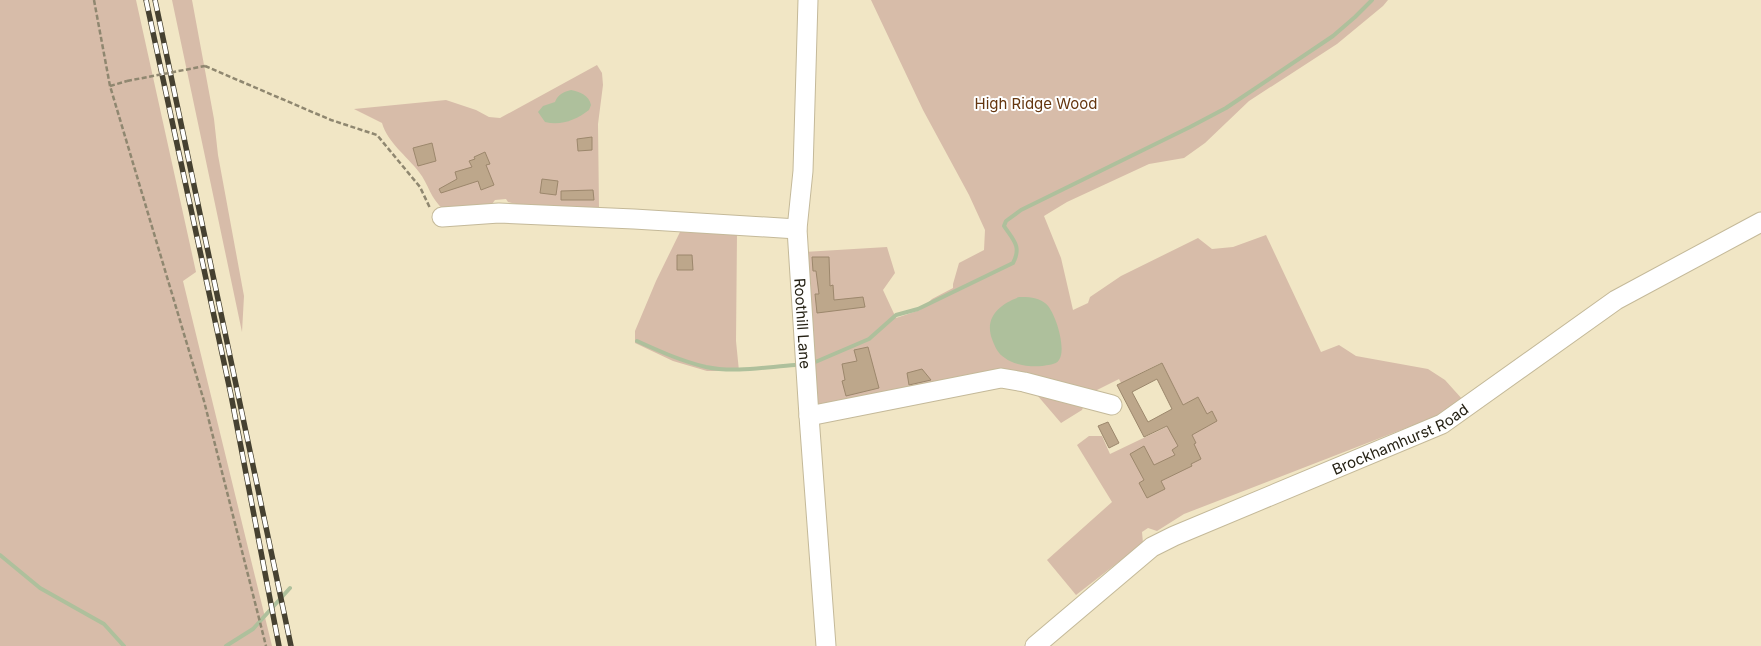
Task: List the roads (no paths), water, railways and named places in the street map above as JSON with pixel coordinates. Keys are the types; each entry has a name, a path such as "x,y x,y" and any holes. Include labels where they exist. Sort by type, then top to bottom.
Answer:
{"street":[{"name":"Roothill Lane","path":"808,0 804,171 797,229 826,646"},
{"path":"442,217 499,213 797,229"},
{"name":"Brockhamhurst Road","path":"1034,646 1152,547 1174,536 1442,424 1616,300 1761,222"},
{"path":"809,416 1001,378 1024,382 1112,406"}],"waterway":[{"path":"813,363 869,339 896,315 918,309 1013,263 1017,252 1015,243 1004,226 1006,221 1021,210 1226,108 1333,36 1372,0"},
{"path":"637,341 679,359 717,369 750,369 795,365"},
{"path":"0,555 40,588 104,624 124,646"},
{"path":"226,646 253,629 290,588"}],"railway":[{"path":"146,0 231,395 279,646"},
{"path":"155,0 291,646"}],"park label":[{"name":"High Ridge Wood","path":"1036,103"}]}
